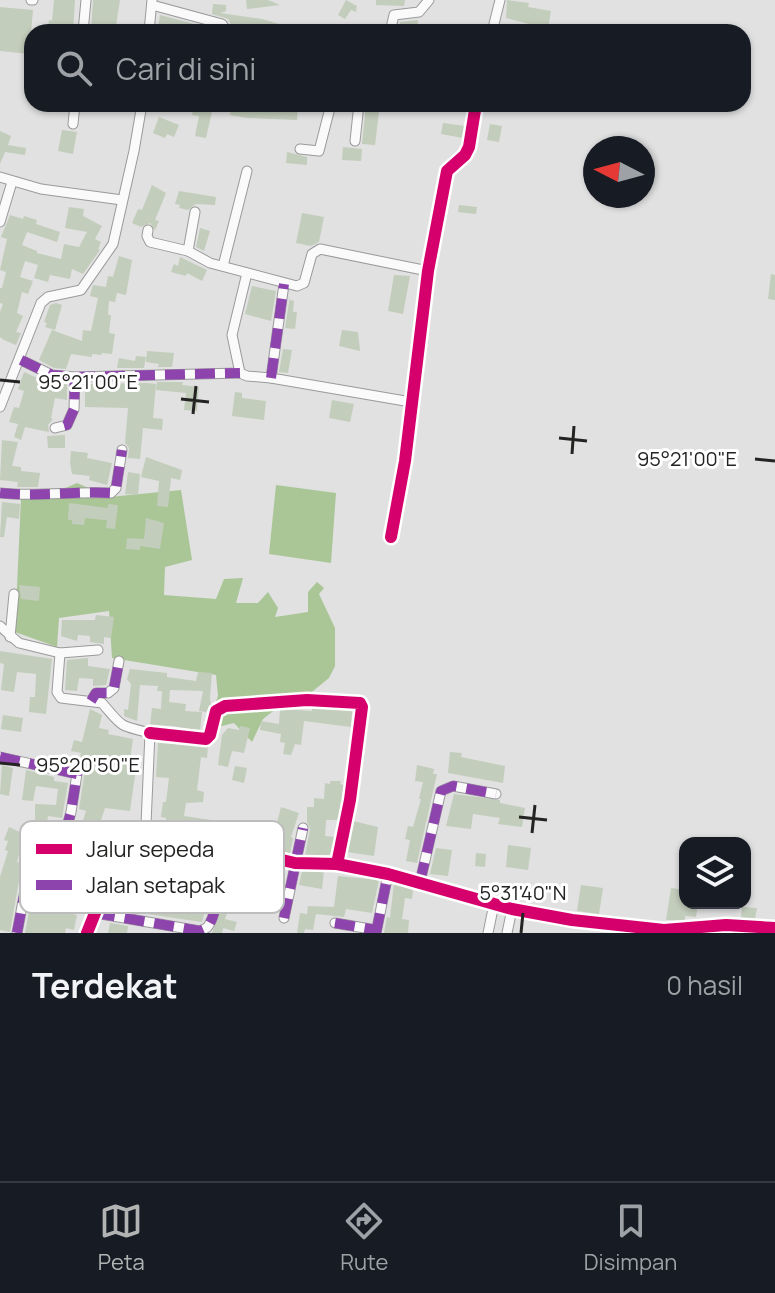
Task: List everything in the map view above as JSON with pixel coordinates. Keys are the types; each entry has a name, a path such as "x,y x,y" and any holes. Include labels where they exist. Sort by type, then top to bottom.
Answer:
{"street":[{"path":"84,24 86,0"},
{"path":"392,24 394,15 419,12 429,0"},
{"path":"494,24 500,0"},
{"path":"150,24 152,2 222,24"},
{"path":"73,124 74,112"},
{"path":"0,407 41,303 48,297 81,290 113,244 141,112"},
{"path":"300,149 319,151 329,112"},
{"path":"355,141 358,112"},
{"path":"391,537 405,461 428,271 447,171 465,155 469,147 475,112"},
{"path":"223,266 247,171"},
{"path":"0,177 69,194 122,200"},
{"path":"0,222 12,182"},
{"path":"188,251 195,212"},
{"path":"148,230 150,242 188,251 210,263 297,286 304,283 312,254 320,249 428,271"},
{"path":"240,373 232,335 247,273"},
{"path":"271,378 284,284"},
{"path":"21,360 52,375 240,373 411,402"},
{"path":"55,428 67,425 72,418 75,377"},
{"path":"0,493 36,496 66,491 111,493 116,488 122,450"},
{"path":"10,637 14,594"},
{"path":"0,626 22,644 60,653 98,650"},
{"path":"60,653 59,696 102,703 121,726 150,733 206,739 210,735 216,711 225,706 302,700 360,703 350,800 337,864"},
{"path":"91,701 96,693 108,693 114,688 119,661"},
{"path":"146,821 150,733"},
{"path":"0,757 77,774 69,821"},
{"path":"420,882 441,791 453,786 496,794"},
{"path":"284,918 303,828"},
{"path":"284,860 337,864 388,874 512,909 572,920 675,930 726,925 775,928"},
{"path":"335,923 376,932 388,874"},
{"path":"488,933 494,904"},
{"path":"507,933 512,909"},
{"path":"17,933 21,913"},
{"path":"87,933 95,913 200,931 211,922 213,913"},
{"path":"599,933 600,922"}],"green space":[{"path":"77,483 109,497 181,490 192,560 165,567 164,595 216,599 224,579 243,578 236,603 258,603 268,592 278,608 275,617 308,612 308,592 317,582 324,588 319,594 335,628 335,666 329,678 302,700 281,705 263,719 252,742 234,723 206,730 218,696 216,675 112,658 109,611 59,618 57,647 15,632 21,498 45,497"},
{"path":"276,485 336,493 331,563 269,554"}],"building":[{"path":"54,0 75,0 74,24 49,24 49,20 52,21"},
{"path":"93,0 120,0 116,24 91,24"},
{"path":"246,0 268,0 280,5 247,9"},
{"path":"346,0 357,6 356,12 351,10 345,19 338,15"},
{"path":"376,0 405,0 404,6 376,5"},
{"path":"507,0 529,3 528,7 551,11 549,24 529,24 506,18"},
{"path":"213,4 226,5 226,11 220,13 279,24 231,24 228,19 212,14"},
{"path":"0,7 33,10 32,24 24,24 24,53 0,51"},
{"path":"160,15 194,24 158,24"},
{"path":"418,20 418,24 400,22"},
{"path":"193,112 212,112 206,138 195,136 199,116 192,115"},
{"path":"231,112 298,112 297,120 230,115"},
{"path":"365,112 379,112 375,145 362,144"},
{"path":"159,117 179,125 174,137 167,134 165,138 153,133"},
{"path":"443,123 465,126 463,138 441,134"},
{"path":"490,124 502,126 499,142 487,140"},
{"path":"62,130 77,132 73,154 58,151"},
{"path":"0,131 11,136 8,145 26,148 25,155 5,152 0,164"},
{"path":"343,147 362,149 361,161 342,160"},
{"path":"287,152 307,157 307,165 286,163"},
{"path":"152,185 166,193 155,220 159,221 155,230 150,223 141,227 132,223 138,209 142,210"},
{"path":"179,191 216,197 215,205 196,204 188,210 179,208 180,205 175,204"},
{"path":"459,205 477,207 476,214 458,212"},
{"path":"69,207 84,209 83,216 102,226 95,239 101,242 100,250 83,274 72,269 70,279 50,275 48,282 34,278 38,265 25,261 20,277 33,281 28,294 22,292 17,313 23,316 16,332 21,333 16,345 4,340 0,337 3,304 0,303 0,288 6,272 0,270 7,239 1,237 10,215 37,220 36,224 60,232 57,242 27,232 22,245 37,253 61,259 64,244 79,247 87,232 65,228"},
{"path":"302,213 324,217 319,242 311,246 296,243"},
{"path":"200,228 210,231 204,251 196,247"},
{"path":"119,256 132,260 126,295 117,293 115,302 109,301 109,333 115,334 112,354 92,354 92,357 71,354 66,369 54,368 39,360 52,330 82,341 83,330 91,331 98,298 90,296 93,285 106,287 108,276 113,277"},
{"path":"180,257 207,270 202,281 187,273 186,276 171,272 174,264 178,266"},
{"path":"771,274 775,275 775,300 768,299"},
{"path":"394,275 410,276 403,314 388,311"},
{"path":"252,286 276,291 271,321 245,314"},
{"path":"290,296 290,300 294,301 293,312 297,312 295,329 285,328"},
{"path":"50,305 62,305 55,330 45,327 47,323 44,322"},
{"path":"342,330 358,332 360,351 339,346"},
{"path":"283,349 292,350 288,373 279,372"},
{"path":"147,351 174,353 172,367 158,367 159,364 146,362"},
{"path":"136,356 146,357 144,368 117,368 119,358 135,361"},
{"path":"24,372 58,387 59,383 67,384 67,400 55,398 49,432 25,427 21,440 14,437 18,424 9,422 14,407 19,408 24,391 18,389"},
{"path":"157,382 183,382 182,385 199,387 197,411 184,410 186,393 156,390"},
{"path":"82,384 156,384 153,418 163,419 162,430 143,428 140,459 128,458 129,448 125,443 128,408 85,407"},
{"path":"235,392 242,393 242,398 266,401 264,420 232,416"},
{"path":"332,400 354,404 350,422 329,418"},
{"path":"65,435 65,448 48,448 47,436"},
{"path":"2,440 18,442 12,466 21,467 21,471 40,473 38,487 17,487 18,482 0,480"},
{"path":"71,451 88,453 87,458 112,463 107,485 89,480 90,476 72,474"},
{"path":"146,457 182,470 180,480 171,478 168,507 157,506 159,481 141,477"},
{"path":"128,472 140,474 138,495 125,494"},
{"path":"2,502 20,504 19,519 7,517 4,537 0,537"},
{"path":"69,503 108,508 108,504 118,505 115,529 106,528 107,520 85,518 84,525 72,524 72,520 68,520"},
{"path":"146,518 164,523 160,549 140,546 140,550 126,549 127,538 144,539"},
{"path":"19,585 40,587 39,601 21,599"},
{"path":"96,615 114,617 111,638 104,637 104,644 90,642 90,636 78,635 77,641 61,636 62,620 95,620"},
{"path":"0,651 52,659 46,714 29,712 30,697 35,697 36,674 17,672 14,692 1,690 4,664 0,663"},
{"path":"88,658 88,666 110,669 106,685 93,686 93,679 79,678 77,691 65,690 67,660"},
{"path":"130,669 167,673 167,677 196,681 198,672 212,673 211,705 206,712 199,711 203,691 170,690 169,702 186,704 185,711 202,712 200,731 150,725 152,708 161,709 162,691 157,691 158,686 140,685 137,721 124,716 124,709 128,710 131,684 127,679"},
{"path":"312,708 350,710 351,727 304,721 301,745 295,744 291,755 283,754 285,743 280,742 281,734 260,730 261,721 279,724 280,709 312,711"},
{"path":"90,709 102,715 99,728 109,730 108,734 133,739 130,760 137,761 130,811 105,808 101,821 83,821 86,811 79,809 86,764 79,763 81,753 71,751 74,740 82,742"},
{"path":"3,715 23,718 21,732 1,729"},
{"path":"240,726 250,728 244,753 232,751 228,767 218,765 222,735 228,728 239,730"},
{"path":"158,743 208,746 207,758 201,757 197,790 204,792 203,802 186,803 184,816 211,821 166,821 161,817 169,778 156,777"},
{"path":"450,752 505,766 503,783 448,773"},
{"path":"2,765 13,768 9,796 0,794"},
{"path":"417,765 434,769 433,774 437,774 417,863 406,861 410,840 405,839 408,826 413,827 421,799 423,782 415,781"},
{"path":"235,766 247,768 244,783 232,780"},
{"path":"26,770 68,783 62,818 48,816 47,821 35,821 35,804 56,805 58,789 36,786 33,801 22,800"},
{"path":"330,781 341,781 340,784 344,785 338,820 326,820 325,836 335,837 331,855 305,856 310,829 307,807 314,807 314,798 324,799 325,783 330,784"},
{"path":"454,794 500,800 500,803 525,808 522,827 498,824 500,818 473,814 471,829 446,826"},
{"path":"281,807 299,813 291,837 290,853 284,852 284,821 277,821"},
{"path":"353,821 378,827 374,856 347,852"},
{"path":"9,827 20,832 17,862 20,863 20,875 10,932 0,930 0,877 8,851 5,850 8,841 4,840"},
{"path":"508,845 531,848 528,870 506,867"},
{"path":"436,848 452,850 448,876 430,874"},
{"path":"476,853 486,854 485,867 475,866"},
{"path":"302,871 324,871 322,889 299,885"},
{"path":"338,876 379,880 372,913 346,909 344,917 316,914 313,930 305,929 304,933 297,933 300,913 307,914 308,906 334,907"},
{"path":"394,883 413,889 412,899 405,898 402,919 409,920 408,933 384,933 387,917 390,918"},
{"path":"581,885 603,888 599,914 577,911"},
{"path":"671,888 679,889 679,909 697,909 696,917 666,920"},
{"path":"757,908 755,919 741,918 742,909"},
{"path":"29,913 77,915 74,930 66,928 65,933 25,933"},
{"path":"140,913 205,913 202,922"},
{"path":"220,913 227,913 225,919 237,922 234,931 223,928 222,933 212,933"},
{"path":"110,923 128,926 127,933 108,933"}],"marked path":[{"path":"271,378 284,284"},
{"path":"21,360 52,375 75,377 74,409 67,425 55,428"},
{"path":"75,377 240,373"},
{"path":"0,493 111,493 116,488 122,450"},
{"path":"91,701 96,693 108,693 114,688 119,661"},
{"path":"0,757 77,774 69,821"},
{"path":"420,882 441,791 453,786 496,794"},
{"path":"284,918 303,828"},
{"path":"376,933 388,874"},
{"path":"17,933 21,913"},
{"path":"95,913 200,931 208,926 214,913"},
{"path":"335,923 376,930"}],"cycle path":[{"path":"391,537 405,461 428,271 447,171 465,155 469,147 475,112"},
{"path":"150,733 206,739 210,735 216,711 225,706 307,700 360,703 350,800 337,864"},
{"path":"284,860 337,864 388,874 512,909 572,920 664,930 726,925 775,928"},
{"path":"87,933 95,913"}]}
